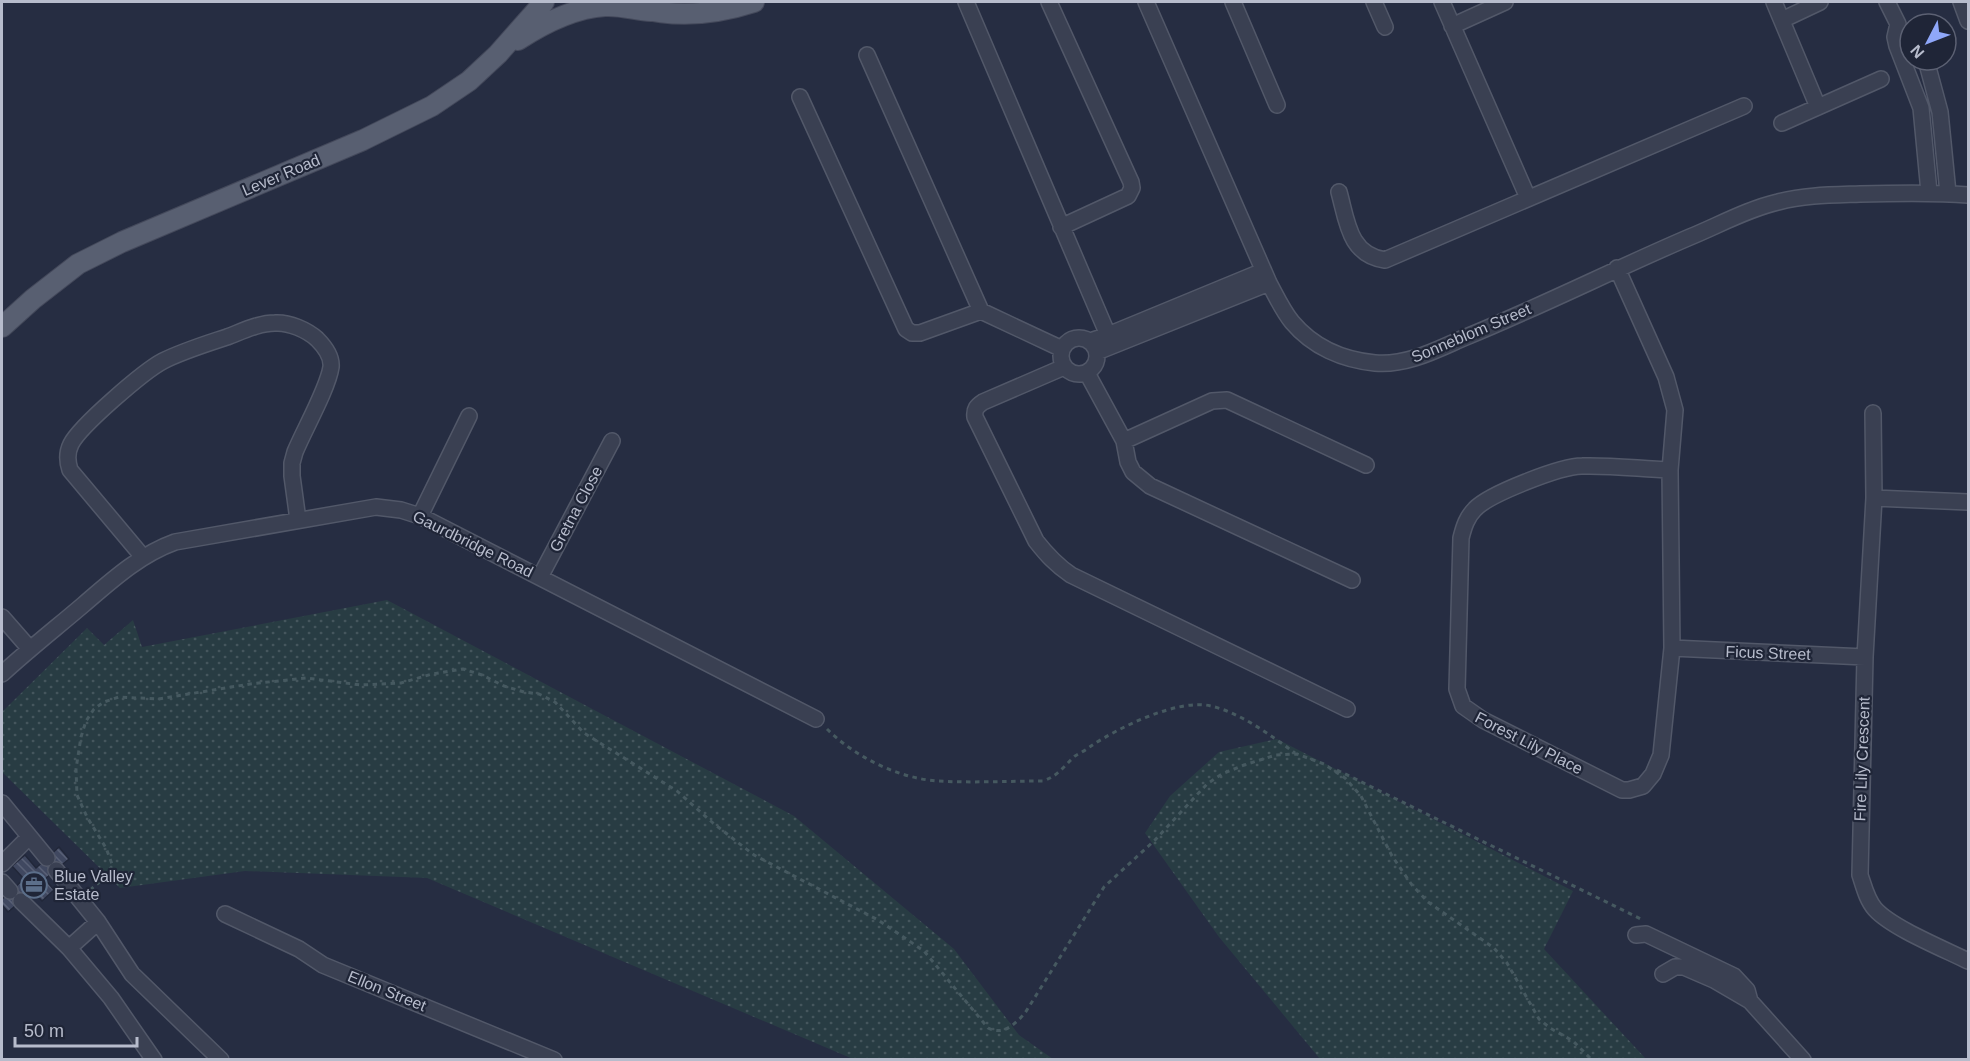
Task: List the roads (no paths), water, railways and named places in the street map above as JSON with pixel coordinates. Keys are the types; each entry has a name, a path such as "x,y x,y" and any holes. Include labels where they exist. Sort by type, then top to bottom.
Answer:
{"main road":[{"name":"Lever Road","path":"2,327 33,298 78,264 122,242 363,140 432,106 469,81 498,54 544,2"},
{"path":"613,2 651,11"},
{"path":"498,54 536,28 579,11 606,6 651,11 708,13 733,9 754,2"}],"street":[{"path":"966,2 1108,335"},
{"path":"1049,2 1132,188 1128,196 1060,227"},
{"name":"Sonneblom Street","path":"1146,2 1266,277 1291,321 1306,336 1337,355 1357,361 1402,362 1440,348 1617,268 1778,202 1810,196 1929,192 1968,195"},
{"path":"1233,2 1277,105"},
{"path":"1374,2 1385,27"},
{"path":"1442,2 1528,198"},
{"path":"1452,26 1505,2"},
{"path":"1774,2 1818,107"},
{"path":"1782,20 1820,2"},
{"path":"1887,2 1898,18"},
{"path":"1961,2 1968,21"},
{"path":"1898,33 1895,37 1898,48"},
{"path":"867,55 981,311 1062,349"},
{"path":"1907,72 1922,117 1929,192"},
{"path":"1930,72 1940,112 1948,194"},
{"path":"1782,123 1881,79"},
{"path":"1915,91 1934,86"},
{"path":"800,98 906,329 912,333 920,333 981,311"},
{"path":"1339,192 1352,236 1358,248 1372,258 1385,260 1744,106"},
{"name":"Forest Lily Place","path":"1617,268 1666,377 1675,410 1670,470 1671,648 1660,755 1648,781 1643,786 1636,789 1622,789 1483,720 1463,706 1457,689 1461,538 1464,525 1476,508 1486,500 1556,471 1580,465 1670,470"},
{"path":"1093,346 1096,364 1087,373 1074,374 1064,367 1060,355 1062,349 1066,343 1077,338 1093,346 1266,277"},
{"path":"1093,346 1108,335 1205,302"},
{"path":"143,557 70,470 67,454 71,444 76,436 105,408 163,361 266,323 288,324 314,336 323,345 331,366 324,389 292,463 298,520"},
{"path":"1064,367 983,402 975,408 974,412 1036,541 1048,557 1056,566 1071,574 1347,709"},
{"path":"1087,373 1125,441 1128,462 1133,472 1150,486 1352,580"},
{"path":"1125,441 1212,401 1227,400 1366,465"},
{"name":"Fire Lily Crescent","path":"1873,413 1874,498 1865,657 1860,875 1874,908 1887,920 1968,961"},
{"path":"420,516 468,416"},
{"name":"Gretna Close","path":"540,577 612,441"},
{"path":"1874,498 1968,502"},
{"name":"Gaurdbridge Road","path":"2,674 116,577 143,557 175,542 376,507 401,510 420,516 816,718"},
{"path":"2,617 30,649"},
{"name":"Ficus Street","path":"1671,648 1865,657"},
{"path":"2,803 98,922 132,974 221,1059"},
{"path":"2,864 29,837"},
{"path":"11,891 69,948 111,998 154,1059"},
{"name":"Ellon Street","path":"225,914 299,949 323,964 554,1059"},
{"path":"69,948 98,922"},
{"path":"1636,935 1646,934 1734,976 1742,982 1750,1001"},
{"path":"1663,974 1675,967 1684,967 1750,1001 1803,1059"}],"place":[{"name":"Blue Valley Estate","path":"34,885"}]}
